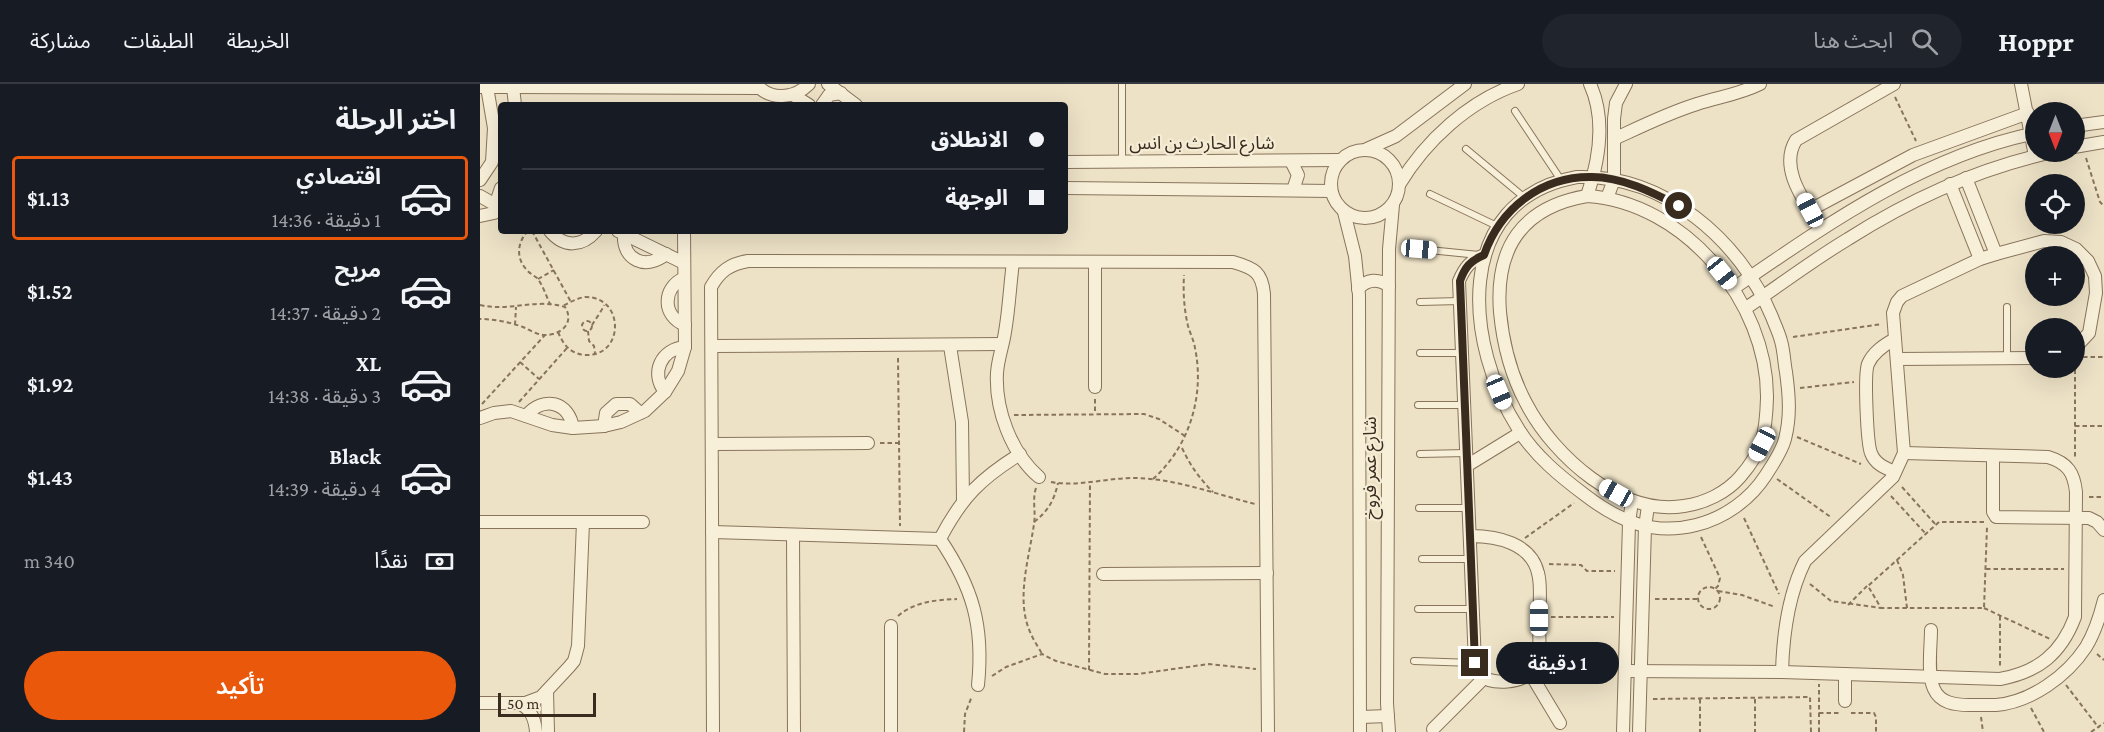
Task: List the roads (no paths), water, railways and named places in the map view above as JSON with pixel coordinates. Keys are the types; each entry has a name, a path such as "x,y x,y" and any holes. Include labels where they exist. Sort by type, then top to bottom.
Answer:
{"street":[{"path":"480,180 497,163 494,128 484,87 757,86 775,96 793,95 809,84"},
{"path":"828,84 852,102"},
{"path":"1365,150 1376,152 1393,164 1398,174 1399,184 1398,195 1385,212 1375,217 1364,218 1344,212 1334,199 1331,191 1332,174 1340,160 1347,154 1365,150 1395,136 1465,84"},
{"path":"1399,184 1418,158 1462,114 1483,99 1518,84"},
{"path":"1587,196 1598,149 1599,127 1597,104 1590,84"},
{"path":"1607,198 1614,180 1616,103 1626,84"},
{"path":"1614,139 1656,119 1699,103 1744,92 1760,84"},
{"path":"2021,84 2025,102"},
{"path":"1821,229 1791,174 1789,159 1791,148 1797,140 1892,85"},
{"path":"513,87 515,102"},
{"path":"824,102 829,95 841,93"},
{"path":"793,95 804,102"},
{"path":"1810,210 1921,151 2025,114"},
{"path":"2085,125 2104,122"},
{"path":"1734,288 1821,229 1903,182 1991,145 2025,136"},
{"path":"2085,145 2104,142"},
{"path":"1746,308 1848,238 1950,184 2025,159"},
{"name":"شارع الحارث بن انس","path":"1068,162 1340,160"},
{"path":"1291,161 1298,175 1293,190"},
{"path":"1593,177 1614,180 1658,195 1679,206 1707,226 1732,250 1751,277 1763,296 1781,339 1789,389 1790,415 1785,440 1760,485 1738,505 1720,517 1696,525 1671,529 1629,523 1585,495 1544,460 1520,433 1493,378 1484,348 1480,317 1480,286 1484,255 1489,240 1507,213 1546,185 1561,180 1593,177"},
{"path":"1966,178 1996,254"},
{"path":"1950,184 1980,259"},
{"path":"1068,188 1331,191"},
{"path":"480,196 498,205"},
{"path":"1587,196 1607,198 1644,211 1679,232 1709,258 1734,288 1756,332 1767,387 1762,444 1751,464 1736,482 1717,496 1695,505 1672,508 1648,506 1632,501 1600,484 1571,462 1546,435 1526,405 1515,380 1503,336 1499,300 1502,264 1509,246 1519,230 1541,211 1568,199 1587,196"},
{"name":"شارع عمر فروخ","path":"1389,732 1389,249 1392,205"},
{"path":"480,216 494,213 498,207"},
{"name":"شارع عمر فروخ","path":"1344,212 1355,256 1358,289 1360,732"},
{"path":"554,234 563,242 573,244 582,243 593,234"},
{"path":"622,234 626,249 637,260 652,262 666,254"},
{"path":"625,234 684,263"},
{"path":"480,418 494,412 511,411 552,425 573,428 604,426 621,422 640,413 665,392 678,371 686,347 684,234"},
{"path":"1782,672 1784,632 1798,575 1805,561 1894,475 1904,453 1893,313 1902,296 1980,259 2044,241 2061,242 2076,249 2088,261 2095,276 2096,293 2089,333 2085,337"},
{"path":"1471,536 1494,537 1516,545 1523,550 1539,574 1539,654 1533,670 1525,677 1507,681 1490,681 1476,669 1475,663 1460,281 1464,269 1472,260 1484,255"},
{"path":"713,732 711,287 726,269 736,263 748,261 1233,262 1248,266 1258,274 1263,284 1268,732"},
{"path":"1012,262 1005,334 997,374 998,395 1009,435 1020,454 1039,477"},
{"path":"1095,262 1095,387"},
{"path":"684,278 672,286 667,305 673,318 685,325"},
{"path":"1358,289 1366,282 1375,280 1389,286"},
{"path":"1894,475 1881,466 1871,454 1868,439 1867,366 1883,346 1895,339"},
{"path":"712,346 1002,344"},
{"path":"950,345 962,422 963,500"},
{"path":"665,392 658,380 661,360 672,351 686,347"},
{"path":"1897,359 2025,358"},
{"path":"526,416 539,405 555,404 568,413 573,428"},
{"path":"604,426 606,413 616,404 630,404 640,413"},
{"path":"1467,459 1520,433"},
{"path":"712,444 868,443"},
{"path":"1625,671 1782,672 2000,679 2017,676 2045,661 2062,644 2074,617 2076,497 2075,479 2069,467 2059,460 2048,458 1904,453"},
{"path":"940,539 954,512 973,489 996,469 1020,454"},
{"path":"1993,456 1993,512 1996,517 2089,518 2097,522 2104,530"},
{"path":"1623,732 1629,523 1632,501"},
{"path":"1639,732 1645,527 1648,506"},
{"path":"480,522 643,522"},
{"path":"480,703 533,702 569,668 577,654 583,522"},
{"path":"712,532 940,539"},
{"path":"793,535 794,732"},
{"path":"940,539 954,560 972,598 980,633 978,685"},
{"path":"1103,574 1267,573"},
{"path":"1931,630 1931,676 1934,690 1942,700 1955,705 1998,705 2025,697 2048,685 2069,668 2086,647 2098,623 2104,600"},
{"path":"891,626 891,732"},
{"path":"1533,670 1560,723"},
{"path":"1845,674 1845,700"},
{"path":"1434,729 1484,678"},
{"path":"547,691 548,732"},
{"path":"518,703 530,711 534,717 536,732"},
{"path":"1361,717 1388,716"}],"lane":[{"path":"1122,84 1122,162"},
{"path":"1515,111 1561,180"},
{"path":"1466,149 1525,198"},
{"path":"1430,194 1497,226"},
{"path":"1419,249 1484,255"},
{"path":"1420,302 1460,301"},
{"path":"2007,307 2007,358"},
{"path":"1420,353 1463,353"},
{"path":"1418,405 1465,405"},
{"path":"1420,454 1467,459"},
{"path":"1419,508 1470,508"},
{"path":"1422,559 1472,559"},
{"path":"1418,609 1473,609"},
{"path":"1414,661 1475,663"}]}
